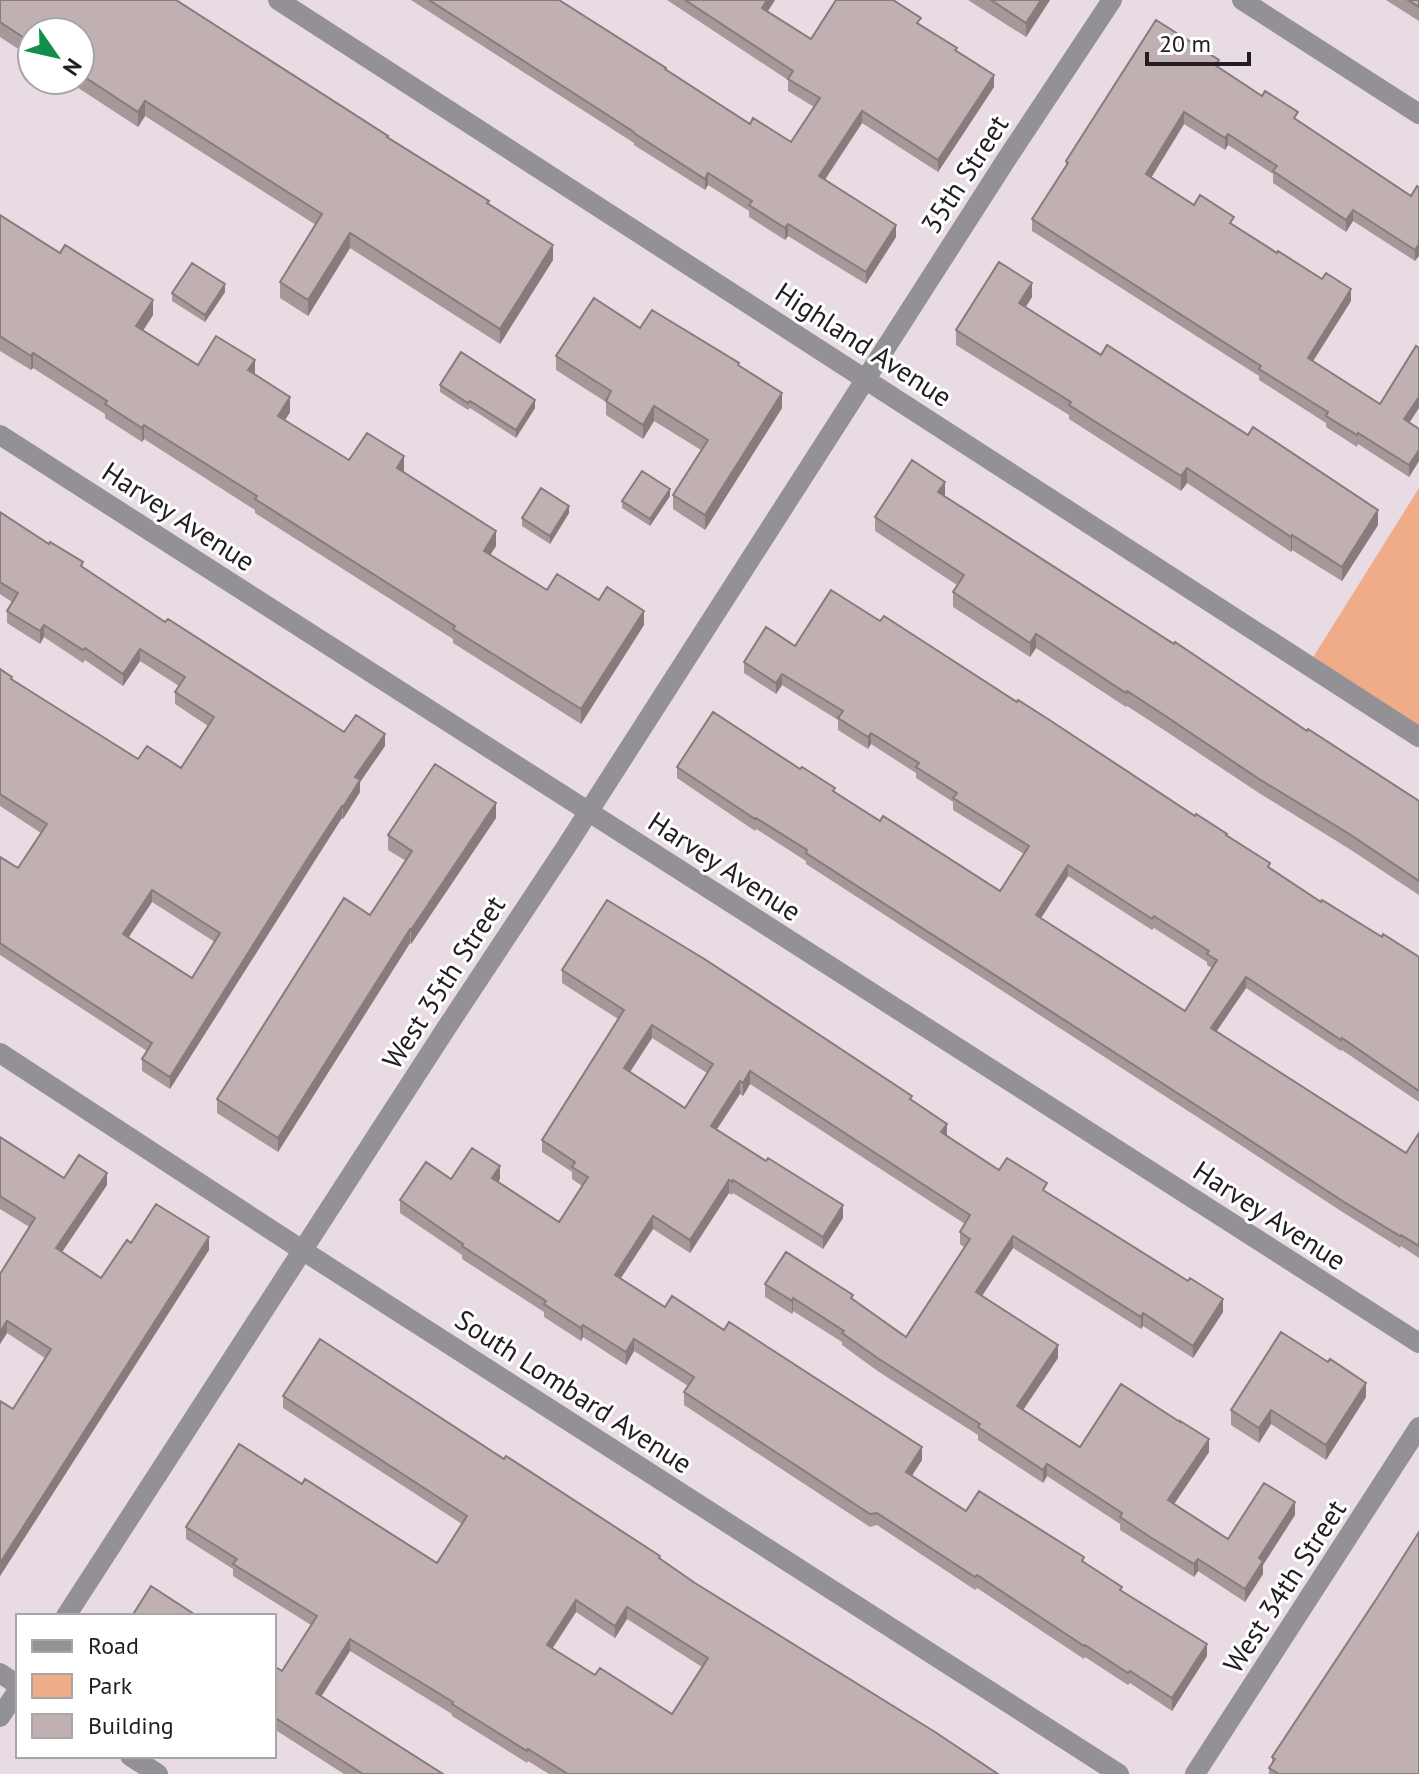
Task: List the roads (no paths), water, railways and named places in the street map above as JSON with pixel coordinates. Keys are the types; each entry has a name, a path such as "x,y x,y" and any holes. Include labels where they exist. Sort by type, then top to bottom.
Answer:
{"street":[{"name":"Highland Avenue","path":"278,0 1419,737"},
{"name":"35th Street","path":"866,378 1112,0"},
{"path":"1242,0 1419,114"},
{"name":"West 35th Street","path":"67,1614 866,378"},
{"name":"Harvey Avenue","path":"0,435 1419,1343"},
{"name":"South Lombard Avenue","path":"0,1053 1119,1774"},
{"name":"West 34th Street","path":"1195,1774 1419,1427"},
{"path":"0,1673 16,1685"},
{"path":"0,1717 16,1690"},
{"path":"133,1758 158,1774"}]}
